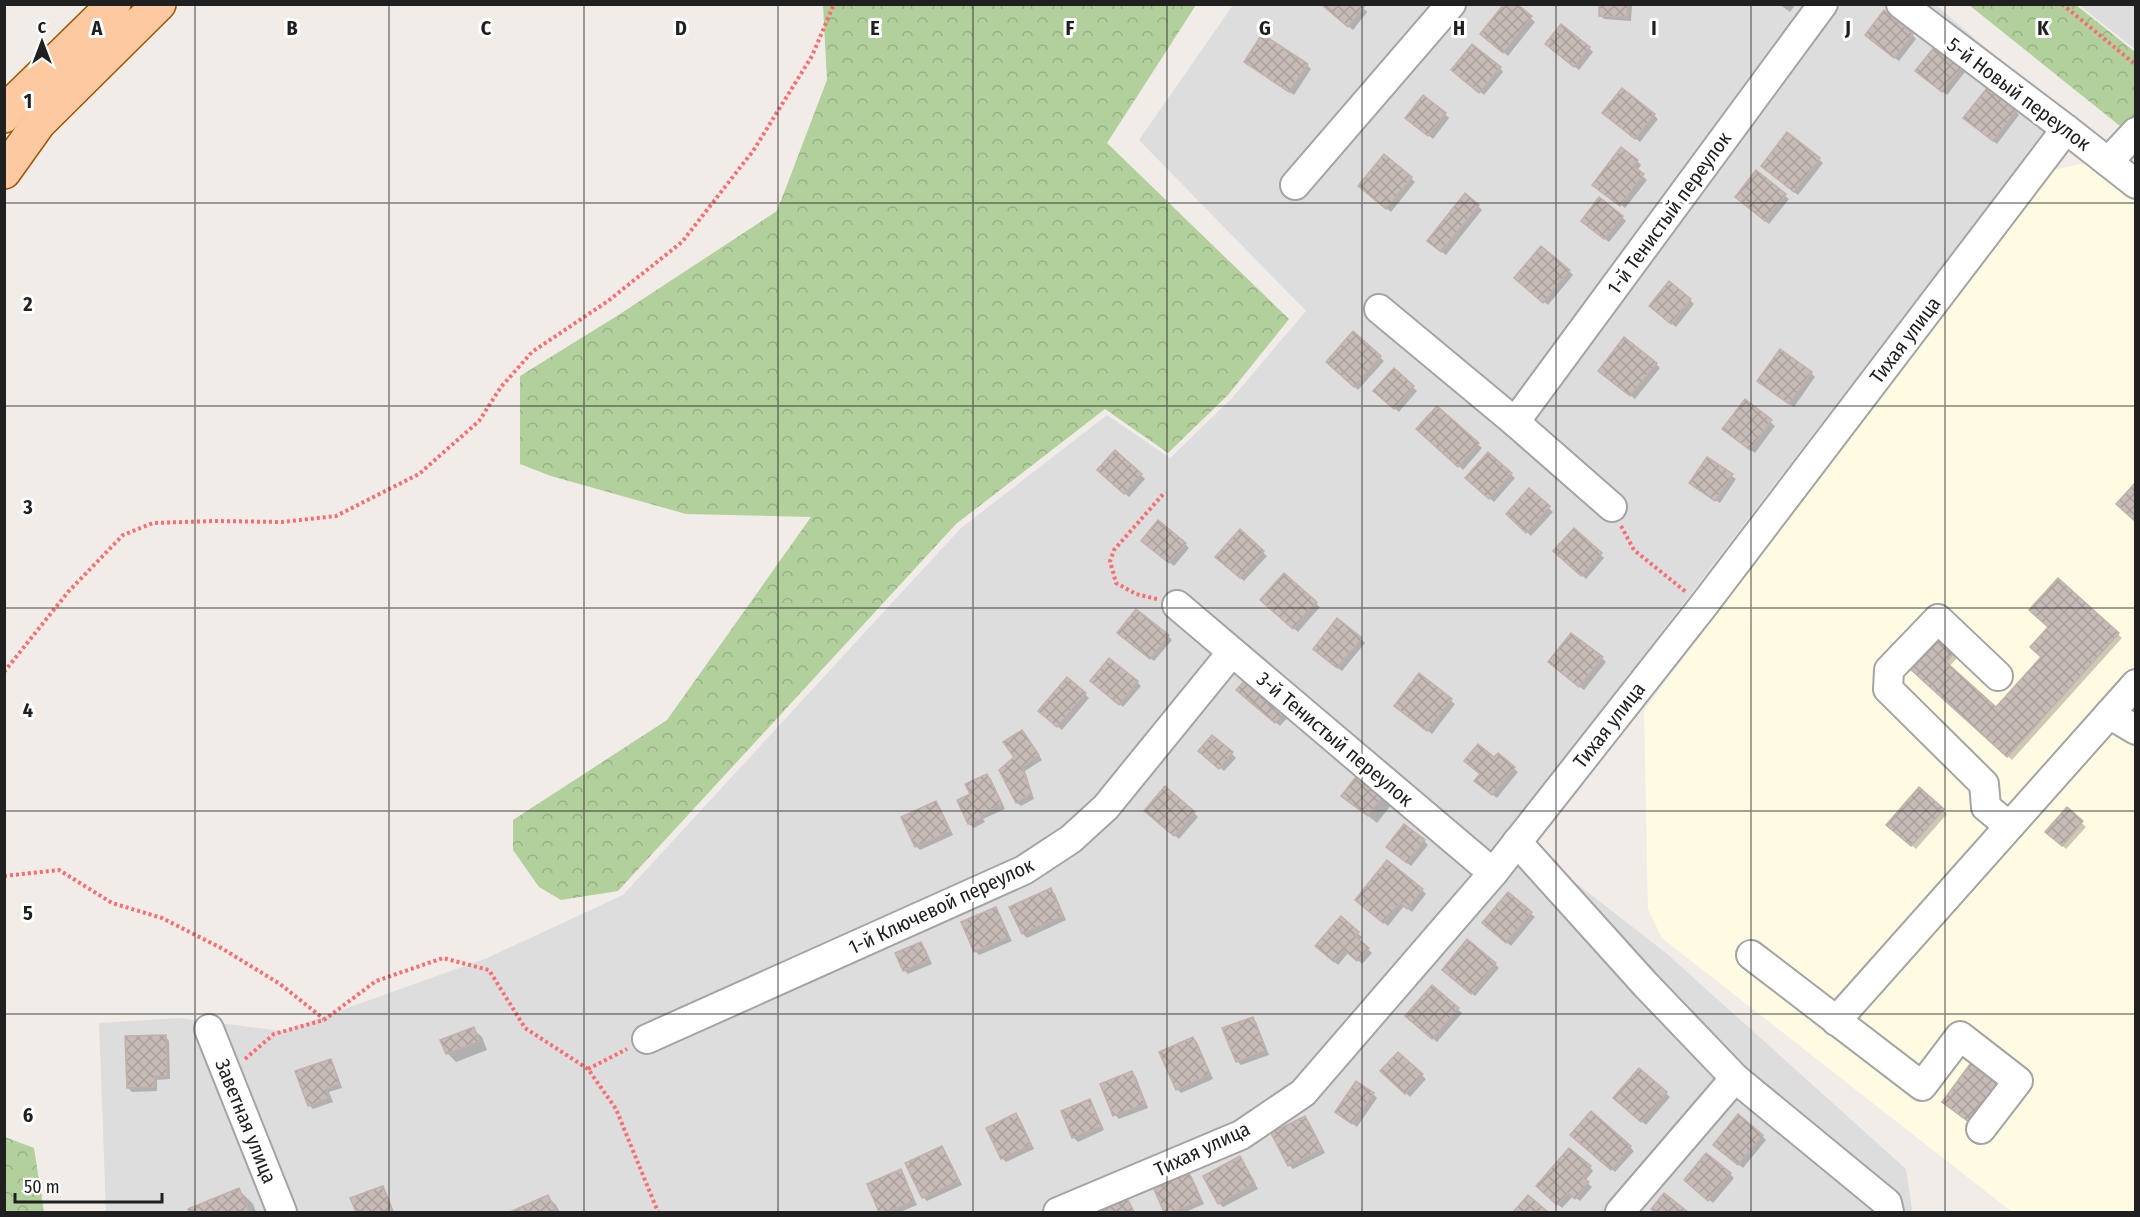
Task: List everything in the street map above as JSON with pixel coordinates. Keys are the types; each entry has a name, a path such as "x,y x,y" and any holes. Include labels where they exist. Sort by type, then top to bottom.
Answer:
{"main road":[{"path":"4,116 14,102 114,4"},
{"path":"4,172 39,123 159,4"}],"street":[{"path":"1295,185 1451,4"},
{"name":"1-й Тенистый переулок","path":"1515,422 1823,4"},
{"name":"5-й Новый переулок","path":"1900,4 2136,184"},
{"name":"Тихая улица","path":"1058,1212 1241,1135 1303,1093 1493,873 1703,606 2066,129"},
{"path":"2108,162 2136,132"},
{"path":"1379,309 1515,422 1612,507"},
{"name":"3-й Тенистый переулок","path":"1177,605 1493,873"},
{"path":"1998,676 1938,619 1889,670 1888,689 1984,784 1986,807 2009,826"},
{"name":"1-й Ключевой переулок","path":"647,1039 1024,870 1071,839 1107,807 1232,652"},
{"path":"1836,1020 2136,684"},
{"path":"2109,714 2136,730"},
{"path":"1517,842 1645,984 1735,1078 1887,1203 1889,1212"},
{"path":"1751,955 1922,1086 1960,1036 2018,1081 1981,1129"},
{"name":"Заветная улица","path":"209,1029 282,1212"},
{"path":"1620,1212 1735,1078"}],"path":[{"path":"4,672 68,592 123,535 153,523 282,522 336,516 419,474 479,421 501,387 532,352 608,301 682,242 753,151 812,56 834,4"},
{"path":"2062,4 2136,65"},
{"path":"1165,492 1114,550 1110,561 1116,583 1136,594 1177,605"},
{"path":"1612,507 1634,550 1703,606"},
{"path":"4,876 59,870 112,903 162,918 223,949 280,984 324,1020"},
{"path":"234,1091 245,1058 273,1034 324,1020 376,981 443,958 489,970 525,1028 588,1069 616,1108 658,1212"},
{"path":"588,1069 647,1039"}],"shaded area":[{"path":"1233,5 1936,5 2060,112 1509,831 1666,953 1906,1169 1912,1209 1910,1212 106,1212 99,1023 179,1018 283,1031 487,958 623,895 961,528 1107,415 1170,458 1232,398 1306,311 1139,140"},
{"path":"2079,5 2135,5 2135,49"},
{"path":"2088,162 2135,199 2135,1212 2012,1212 1662,938 1648,909 1644,710 2054,170"}],"green space":[{"path":"823,5 1196,5 1107,143 1289,319 1228,395 1168,453 1105,409 956,524 618,891 561,900 539,887 513,850 513,820 667,720 811,517 686,514 551,476 520,464 520,376 620,314 777,211 827,80"},
{"path":"1969,5 2076,5 2135,52 2135,138"},
{"path":"5,1137 34,1148 44,1212 5,1212"}],"building":[{"path":"1321,4 1360,4 1364,7 1348,27"},
{"path":"1504,4 1517,4 1532,16 1503,53 1480,34"},
{"path":"1599,4 1628,4 1627,17 1599,16"},
{"path":"1884,10 1913,34 1894,58 1865,35"},
{"path":"1561,24 1590,47 1574,67 1545,44"},
{"path":"1262,34 1308,64 1289,92 1244,62"},
{"path":"1472,44 1501,67 1479,93 1451,70"},
{"path":"1936,45 1962,67 1942,92 1915,71"},
{"path":"1622,88 1655,114 1635,139 1602,113"},
{"path":"1987,88 2017,110 1993,141 1963,118"},
{"path":"1423,95 1446,113 1428,136 1405,118"},
{"path":"1787,132 1820,158 1794,192 1761,166"},
{"path":"1621,147 1638,160 1633,166 1644,174 1620,206 1592,185"},
{"path":"1384,154 1412,177 1386,209 1358,186"},
{"path":"1756,170 1786,194 1765,221 1735,197"},
{"path":"1465,193 1479,205 1441,252 1427,241"},
{"path":"1599,197 1623,216 1604,239 1581,221"},
{"path":"1541,246 1570,270 1543,303 1514,278"},
{"path":"1669,281 1691,299 1671,324 1649,306"},
{"path":"1353,331 1381,356 1354,387 1326,362"},
{"path":"1624,337 1657,363 1630,396 1598,371"},
{"path":"1780,349 1812,372 1789,404 1757,381"},
{"path":"1394,368 1414,386 1394,409 1373,391"},
{"path":"1745,399 1772,420 1750,450 1722,429"},
{"path":"1437,406 1479,443 1458,467 1416,429"},
{"path":"1115,450 1142,474 1124,494 1097,470"},
{"path":"1488,452 1512,473 1489,499 1465,478"},
{"path":"1707,457 1733,474 1715,501 1689,483"},
{"path":"2136,482 2136,522 2116,504"},
{"path":"1529,488 1550,506 1526,533 1506,514"},
{"path":"1158,520 1186,543 1169,563 1141,541"},
{"path":"1574,528 1602,553 1581,576 1553,551"},
{"path":"1240,529 1264,551 1240,578 1215,557"},
{"path":"1284,573 1317,602 1293,629 1260,600"},
{"path":"2058,578 2119,633 2007,757 1909,668 1937,637 1954,653 1946,662 1996,707 2041,657 2030,647 2048,627 2029,610"},
{"path":"1136,609 1169,635 1150,659 1117,633"},
{"path":"1337,618 1362,638 1337,668 1313,649"},
{"path":"1571,633 1603,657 1579,687 1548,662"},
{"path":"1109,658 1138,681 1119,705 1090,681"},
{"path":"1419,673 1452,699 1427,731 1394,706"},
{"path":"1067,677 1086,693 1057,727 1038,711"},
{"path":"1248,677 1287,709 1275,723 1236,690"},
{"path":"1022,730 1039,755 1022,767 1031,794 1016,803 999,770 1014,757 1003,742"},
{"path":"1212,735 1233,752 1219,769 1198,751"},
{"path":"1478,744 1494,757 1498,753 1515,767 1492,795 1474,781 1480,774 1464,761"},
{"path":"987,774 1002,804 980,815 982,818 968,824 957,800 970,794 965,784"},
{"path":"1358,774 1384,794 1368,816 1341,796"},
{"path":"1165,786 1195,812 1174,836 1144,811"},
{"path":"1919,787 1944,809 1911,846 1886,825"},
{"path":"936,801 950,831 915,847 901,817"},
{"path":"2067,807 2083,821 2062,846 2045,832"},
{"path":"1404,824 1425,840 1407,863 1386,847"},
{"path":"1387,860 1423,889 1407,909 1400,903 1383,923 1355,900"},
{"path":"1051,888 1063,916 1022,934 1009,907"},
{"path":"1508,892 1532,912 1506,943 1482,923"},
{"path":"996,907 1009,937 974,952 961,922"},
{"path":"1341,916 1359,932 1355,936 1369,948 1357,961 1344,950 1334,962 1315,946"},
{"path":"1467,939 1496,963 1471,994 1442,970"},
{"path":"921,942 929,960 903,971 895,953"},
{"path":"1432,985 1459,1008 1432,1039 1405,1016"},
{"path":"1253,1017 1266,1050 1236,1062 1222,1028"},
{"path":"474,1027 479,1041 446,1054 440,1040"},
{"path":"166,1035 167,1076 154,1076 154,1087 127,1088 125,1036"},
{"path":"1193,1037 1210,1074 1176,1090 1159,1052"},
{"path":"1398,1052 1423,1074 1405,1094 1380,1071"},
{"path":"1976,1056 2007,1079 1973,1125 1942,1102"},
{"path":"331,1059 339,1084 326,1088 329,1098 308,1106 295,1071"},
{"path":"1639,1068 1667,1092 1641,1122 1613,1098"},
{"path":"1132,1071 1145,1104 1113,1116 1100,1084"},
{"path":"1356,1081 1374,1093 1352,1124 1335,1112"},
{"path":"1090,1099 1101,1126 1072,1138 1061,1111"},
{"path":"1591,1111 1631,1146 1611,1170 1570,1135"},
{"path":"1016,1113 1031,1145 1001,1159 986,1128"},
{"path":"1738,1114 1763,1135 1738,1165 1713,1145"},
{"path":"1305,1116 1322,1149 1288,1166 1271,1133"},
{"path":"942,1146 959,1181 922,1198 905,1163"},
{"path":"1569,1148 1591,1166 1582,1177 1589,1182 1575,1199 1568,1193 1557,1205 1536,1186"},
{"path":"1706,1153 1731,1173 1708,1201 1684,1180"},
{"path":"1240,1156 1255,1184 1218,1204 1203,1176"},
{"path":"901,1169 914,1201 887,1212 879,1212 867,1184"},
{"path":"1188,1171 1201,1200 1173,1212 1164,1212 1153,1187"},
{"path":"383,1186 393,1212 356,1212 350,1198"},
{"path":"239,1188 249,1212 189,1212 188,1209"},
{"path":"1664,1193 1688,1212 1655,1212 1651,1209"},
{"path":"548,1195 556,1212 512,1211"},
{"path":"1528,1195 1548,1212 1513,1212"},
{"path":"1127,1198 1134,1212 1095,1212"}]}
